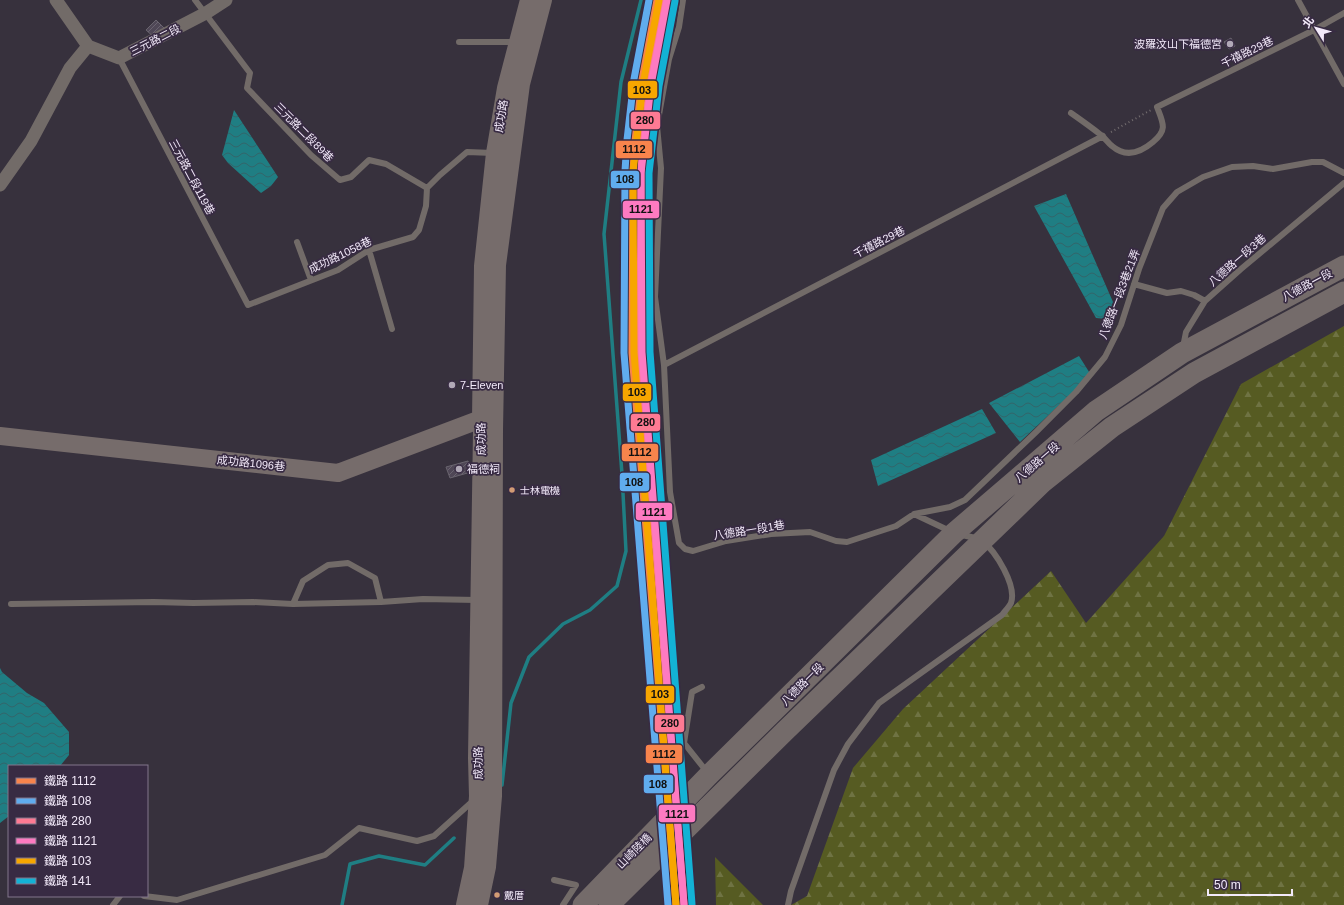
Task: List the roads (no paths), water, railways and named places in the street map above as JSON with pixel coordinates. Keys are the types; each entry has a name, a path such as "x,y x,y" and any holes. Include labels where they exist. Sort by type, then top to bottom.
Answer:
{"main road":[{"name":"八德路一段","path":"785,731 982,540 1050,477 1188,363 1344,266"},
{"name":"八德路一段","path":"772,714 954,533 1096,411 1188,363 1344,292"},
{"name":"山崎陸橋","path":"583,905 709,775 772,714"},
{"name":"山崎陸橋","path":"609,905 785,731"}],"street":[{"path":"0,185 32,140 70,68 88,46 56,0"},
{"name":"三元路二段","path":"88,46 118,58 206,13 226,0"},
{"name":"成功路","path":"479,905 487,867 487,418 506,88 529,0"},
{"name":"成功路","path":"503,155 543,0"},
{"name":"成功路1096巷","path":"0,436 338,473 487,418"},
{"name":"成功路","path":"465,905 486,796"}],"lane":[{"path":"195,0 206,13"},
{"name":"八德路一段1巷","path":"682,0 679,27 669,58 657,126 661,168 655,297 664,365 670,492 679,543 685,549 693,551 726,541 771,534 810,532 836,541 847,542 896,526 914,514"},
{"path":"1298,0 1344,84"},
{"name":"千禧路29巷","path":"664,365 1103,136 1110,145 1118,151 1131,154 1146,148 1160,137 1163,130 1163,123 1157,107 1314,30 1344,12"},
{"name":"三元路二段89巷","path":"206,13 250,73 246,88 311,155 340,180 351,177 369,160 386,164 427,188"},
{"path":"459,42 518,42"},
{"name":"三元路二段119巷","path":"118,58 248,305"},
{"path":"1071,113 1103,136"},
{"path":"427,188 467,152 503,155"},
{"name":"八德路一段3巷21弄","path":"914,514 950,507 965,500 1076,392 1105,357 1120,325 1139,269 1163,208 1177,192 1203,177 1232,167 1253,166 1273,169 1312,162 1323,162 1344,173"},
{"name":"八德路一段3巷","path":"1188,363 1186,332 1205,301 1241,268 1344,183"},
{"name":"成功路1058巷","path":"248,305 338,270 369,250 413,237 419,230 426,206 427,188"},
{"path":"297,242 311,280"},
{"path":"369,250 392,329"},
{"path":"1134,284 1167,293 1181,291 1194,295 1205,301"},
{"path":"788,905 791,892 834,770 848,744 861,725 879,703 1002,615 1011,603 1011,583 996,556 982,540 954,533 914,514"},
{"path":"293,604 303,581 328,564 348,563 375,578 381,602"},
{"path":"11,604 253,602 293,604 381,602 423,599 487,600"},
{"path":"702,687 692,692 684,743 709,775"},
{"path":"147,897 164,902 177,900 325,855 359,828 418,840 434,836 486,796"},
{"path":"554,880 576,885 563,905"},
{"path":"112,905 119,897"}],"water":[{"path":"234,110 278,177 271,186 261,193 228,163 222,155"},
{"path":"1066,194 1113,302 1107,319 1096,318 1034,206"},
{"path":"1079,356 1091,375 1020,442 989,403"},
{"path":"982,409 996,433 878,486 871,460"},
{"path":"0,668 2,672 27,693 44,703 69,732 69,755 61,765 8,765 8,817 0,823"}],"waterway":[{"path":"502,785 511,703 529,657 563,624 590,610 617,586 626,551 622,474 604,234 621,82 641,0"},
{"path":"342,905 350,864 379,856 425,865 454,838"}],"rail line":[{"name":"108","path":"649,0 634,79 627,140 625,171 624,353 668,905"},
{"name":"1112","path":"657,0 642,80 635,141 633,171 632,353 676,905"},
{"name":"103","path":"659,0 643,84 633,172 634,352 676,905"},
{"name":"1121","path":"667,0 651,85 641,173 642,352 684,905"},
{"name":"280","path":"665,1 650,81 643,142 641,171 640,353 684,904"},
{"name":"141","path":"675,1 659,86 649,173 650,352 692,904"}],"place":[{"name":"波羅汶山下福德宮","path":"1230,44"},
{"name":"7-Eleven","path":"452,385"},
{"name":"福德祠","path":"459,469"},
{"name":"士林電機","path":"512,490"},
{"name":"戴厝","path":"497,895"}]}
